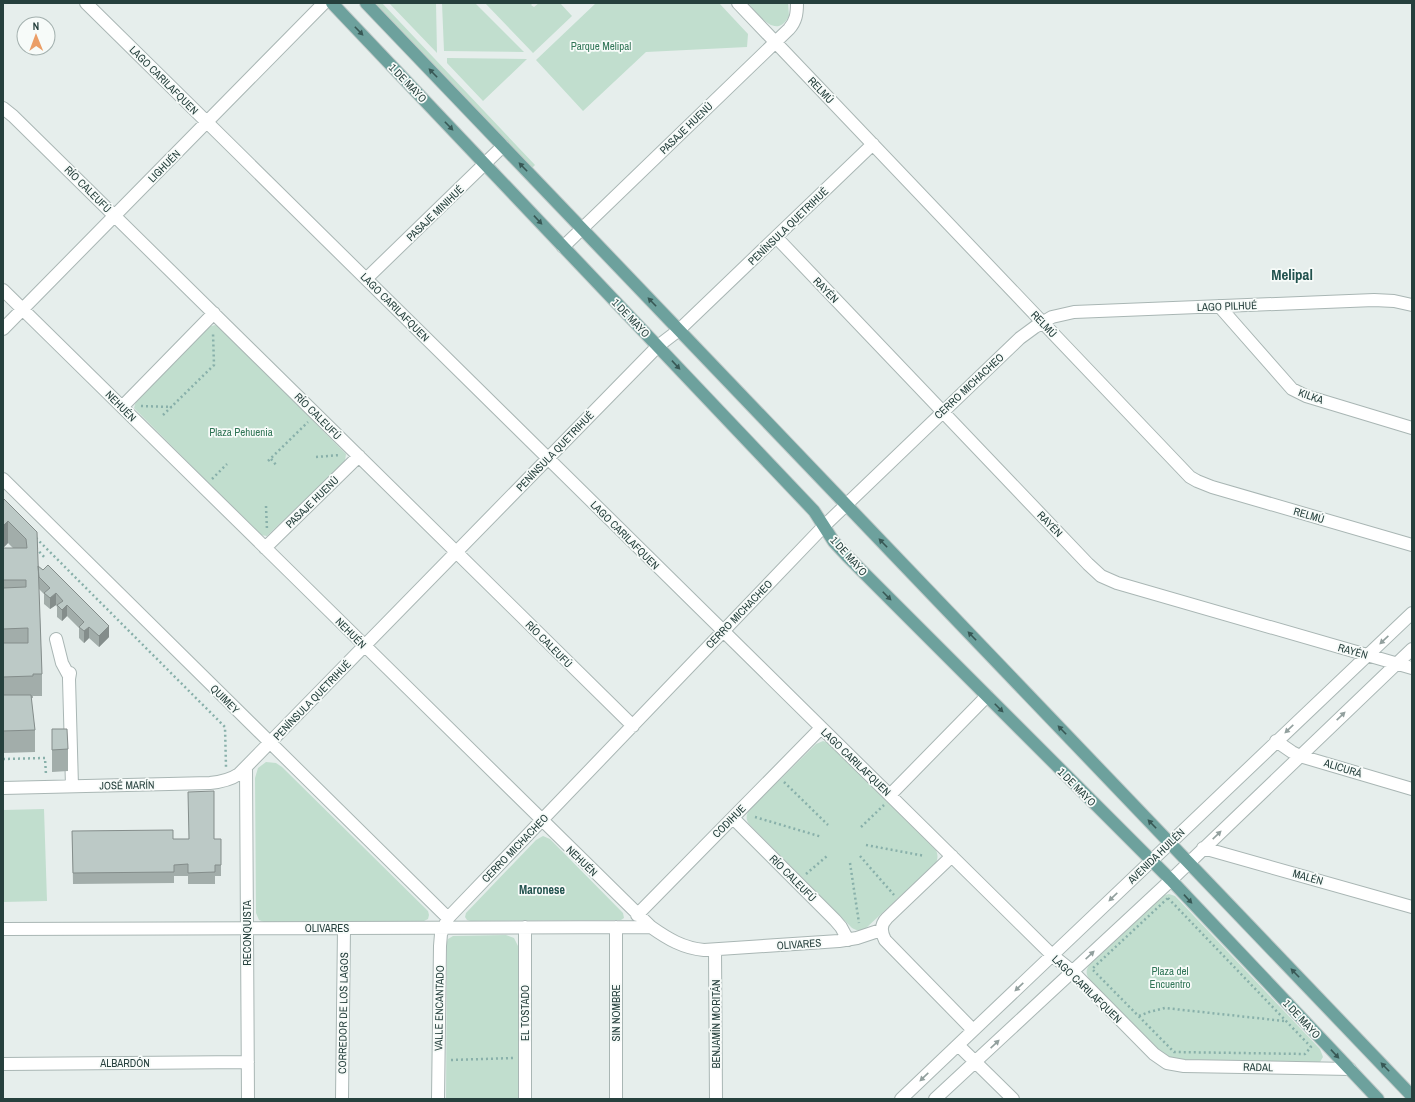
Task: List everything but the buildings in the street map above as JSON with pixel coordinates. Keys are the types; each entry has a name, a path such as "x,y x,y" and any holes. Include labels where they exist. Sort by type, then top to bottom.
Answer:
{"main road":[{"name":"1 DE MAYO","path":"332,3 814,511 834,542 847,556 1171,880 1378,1099"},
{"path":"366,3 1412,1096"}],"street":[{"name":"LAGO CARILAFQUEN","path":"86,3 1052,955 1072,971 1154,1054 1167,1063"},
{"name":"LIGHUÉN","path":"3,329 324,3"},
{"name":"RELMÚ","path":"738,3 1185,472 1197,481 1212,487 1412,545"},
{"name":"PASAJE HUENÚ","path":"563,247 793,24 796,18 797,3"},
{"name":"RÍO CALEUFÚ","path":"3,108 13,116 214,313 633,726"},
{"name":"PENÍNSULA QUETRIHUÉ","path":"246,767 658,346 679,330 873,144"},
{"name":"PASAJE MINIHUÉ","path":"366,279 503,146"},
{"name":"RAYÉN","path":"776,237 1095,571 1108,580 1412,668"},
{"name":"NEHUÉN","path":"3,290 638,915 651,927 672,941 686,947 715,950"},
{"name":"LAGO PILHUÉ","path":"1042,322 1052,317 1074,312 1384,300 1412,305"},
{"name":"KILKA","path":"1219,306 1292,388 1306,396 1412,428"},
{"path":"122,407 214,313"},
{"name":"CERRO MICHACHEO","path":"446,923 824,526 942,411 1020,338 1042,322"},
{"name":"PASAJE HUENÚ","path":"265,548 359,456"},
{"name":"QUIMEY","path":"3,479 269,743 446,923"},
{"name":"AVENIDA HUILÉN","path":"901,1099 1412,613"},
{"path":"56,639 62,663 70,674 72,786"},
{"path":"935,1099 1171,880 1412,649"},
{"path":"890,795 987,696"},
{"name":"CODIHUE","path":"638,915 821,728"},
{"name":"ALICURÁ","path":"1276,741 1300,756 1412,789"},
{"name":"JOSÉ MARÍN","path":"3,788 218,782 233,778 246,767"},
{"name":"RECONQUISTA","path":"246,767 248,1099"},
{"name":"RÍO CALEUFÚ","path":"733,818 835,920 841,927 848,940"},
{"name":"MALÉN","path":"1203,848 1412,907"},
{"path":"952,856 886,918 881,930 885,940 973,1030"},
{"name":"OLIVARES","path":"3,929 344,928 446,923 525,927 651,927"},
{"name":"VALLE ENCANTADO","path":"438,1099 440,946 446,923"},
{"name":"EL TOSTADO","path":"525,927 525,1099"},
{"name":"SIN NOMBRE","path":"616,927 616,1099"},
{"name":"CORREDOR DE LOS LAGOS","path":"342,1099 344,928"},
{"name":"OLIVARES","path":"715,950 848,940 866,936 881,930"},
{"name":"BENJAMÍN MORITÁN","path":"715,950 716,1099"},
{"path":"958,1044 1013,1099"},
{"name":"ALBARDÓN","path":"3,1064 248,1062"},
{"name":"RADAL","path":"1167,1063 1184,1066 1350,1069"}],"path":[{"path":"163,415 214,365 213,329"},
{"path":"212,333 218,333"},
{"path":"143,402 143,410"},
{"path":"138,406 172,407"},
{"path":"302,417 313,427"},
{"path":"277,466 269,460 308,422"},
{"path":"316,457 338,453 346,454"},
{"path":"337,462 338,453"},
{"path":"214,478 227,464"},
{"path":"206,474 217,485"},
{"path":"266,506 267,532"},
{"path":"260,528 268,528"},
{"path":"31,533 225,727 226,768 223,771"},
{"path":"31,543 45,558"},
{"path":"3,758 46,758 46,769"},
{"path":"779,786 784,782 828,825"},
{"path":"861,826 884,804 890,810"},
{"path":"754,812 755,823"},
{"path":"755,817 822,837"},
{"path":"866,845 925,856"},
{"path":"925,851 925,862"},
{"path":"805,875 827,856"},
{"path":"860,856 895,896 900,891"},
{"path":"850,863 859,923"},
{"path":"800,869 811,880"},
{"path":"1168,898 1285,1021 1310,1047 1306,1054 1174,1052 1092,969 1168,898"},
{"path":"853,923 866,923"},
{"path":"1139,1016 1164,1008 1285,1021"},
{"path":"514,1050 515,1065"},
{"path":"450,1053 450,1060 515,1058"}],"green space":[{"path":"375,3 382,3 535,165 532,168"},
{"path":"389,3 436,3 437,53"},
{"path":"442,3 475,3 524,52 444,51"},
{"name":"Parque Melipal","path":"485,3 533,3 531,5 534,7 539,3 560,3 572,16 533,53"},
{"name":"Parque Melipal","path":"596,3 719,3 748,34 747,47 646,52 583,111 536,60"},
{"path":"748,3 788,3 789,16 784,23 779,26 773,26 762,19"},
{"path":"447,58 527,59 483,101 447,63"},
{"name":"Plaza Pehuenia","path":"215,325 220,327 346,454 345,461 267,536 260,535 134,408 136,401 208,327"},
{"path":"823,741 829,743 936,850 937,853 936,863 865,929 862,930 852,928 748,823 747,819 750,809 816,744"},
{"path":"266,762 276,763 282,767 428,911 428,919 424,921 264,922 259,920 256,913 255,778 258,768"},
{"path":"44,809 47,901 3,902 3,810"},
{"path":"543,836 550,839 623,913 624,918 621,920 467,920 465,917 466,913 536,840"},
{"name":"Plaza del Encuentro","path":"1169,894 1175,896 1320,1049 1323,1057 1320,1062 1182,1060 1170,1058 1161,1052 1090,980 1087,976 1087,972 1090,964 1162,896"},
{"path":"506,935 514,938 518,946 518,1099 446,1099 448,939 453,936"}],"district":[{"name":"Melipal","path":"1292,274"},
{"name":"Maronese","path":"542,890"}]}
